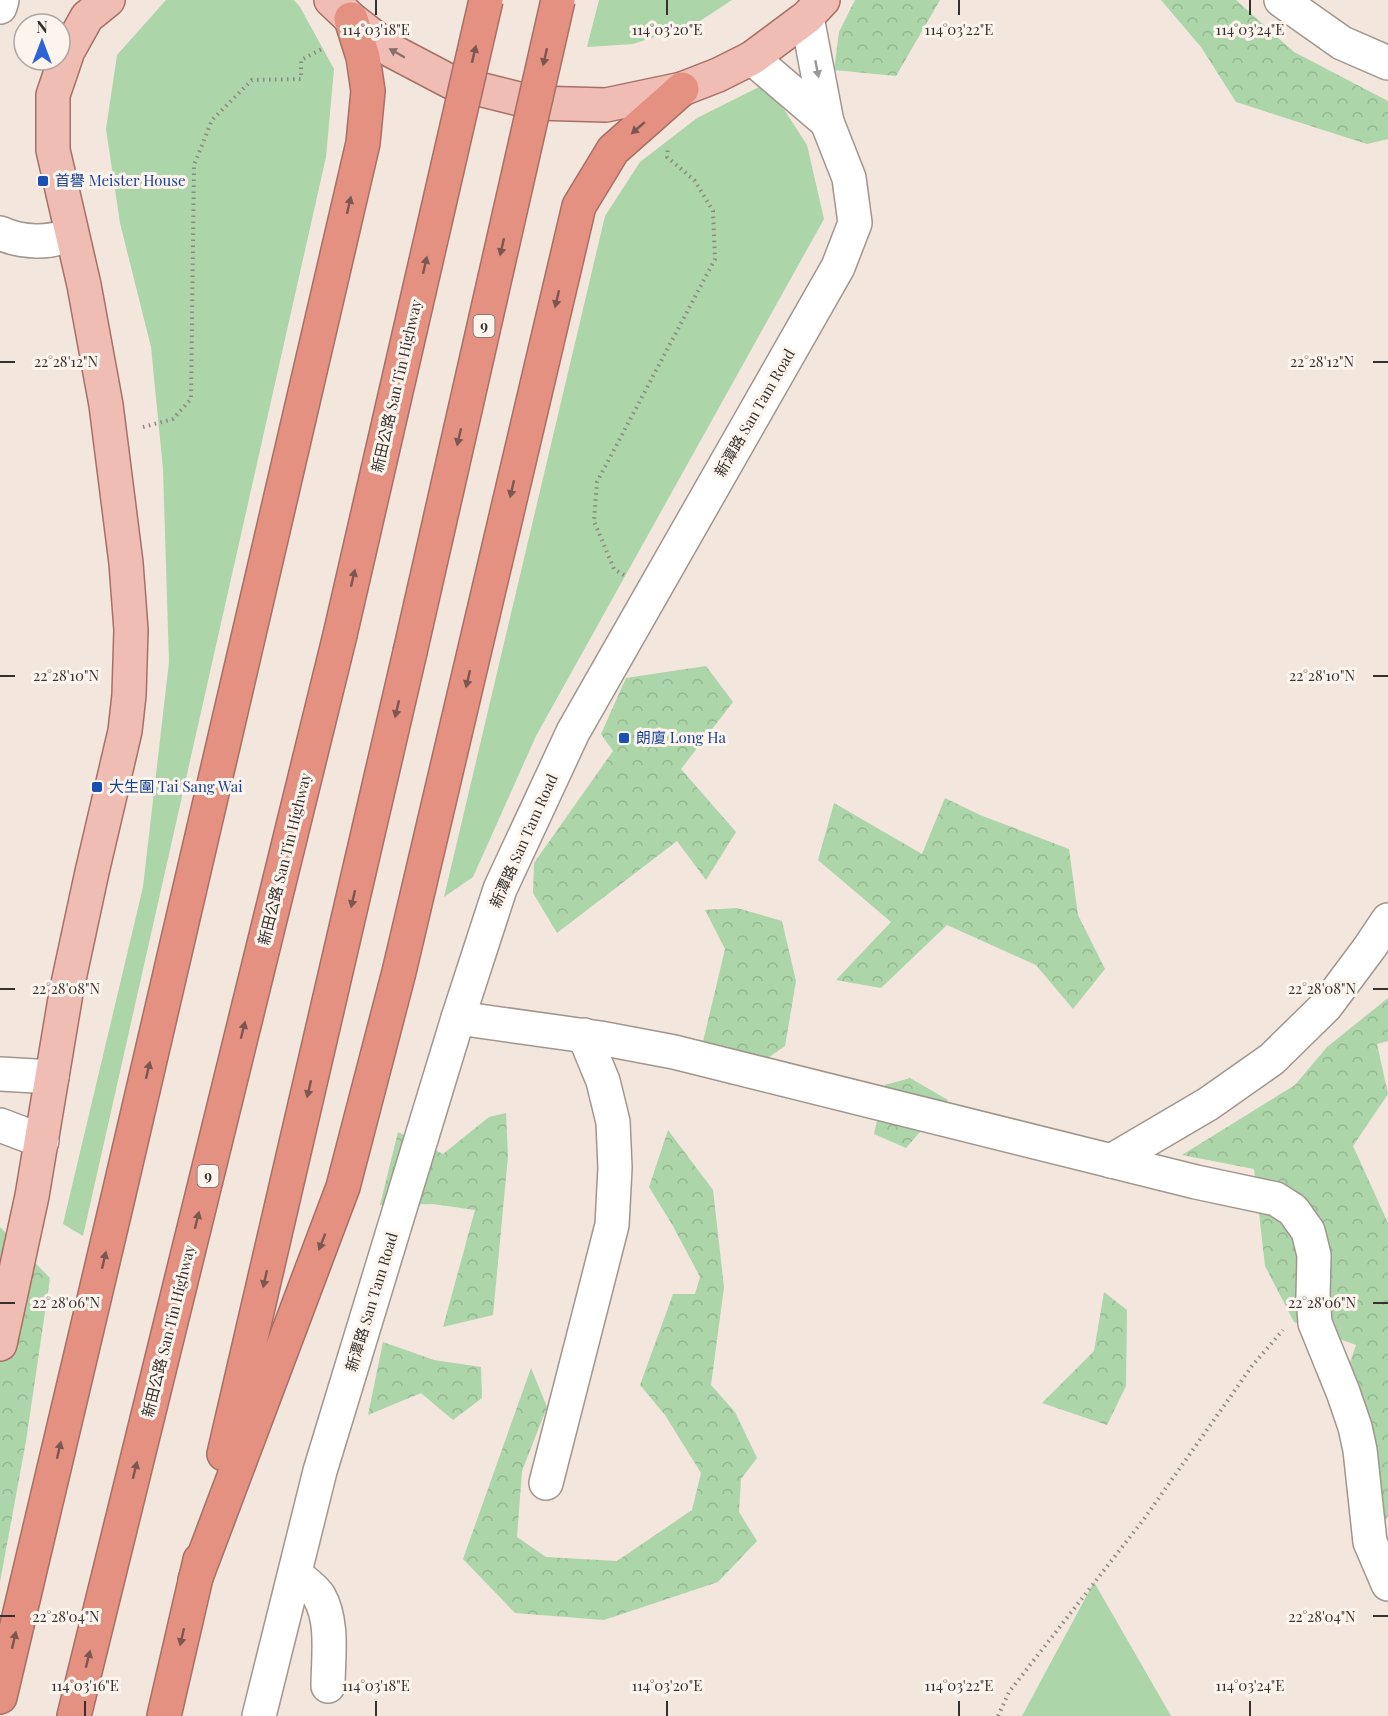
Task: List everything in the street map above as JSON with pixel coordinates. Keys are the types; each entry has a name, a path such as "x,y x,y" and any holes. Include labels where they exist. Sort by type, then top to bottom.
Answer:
{"highway":[{"name":"新田公路 San Tin Highway","path":"74,1716 340,635 486,0"},
{"name":"9","path":"164,1716 558,0"},
{"path":"0,1696 363,143 368,91 363,57 339,8"},
{"path":"195,1580 343,1187 399,972 579,206 613,150 682,90"}],"main road":[{"path":"0,1344 32,1196 66,993 125,731 132,630 126,563 106,405 84,285 53,150 53,95 68,51 87,17 108,0"},
{"path":"339,8 392,51 451,82 535,103 606,105 682,90 718,75 752,58 815,9"}],"street":[{"path":"0,7 2,0"},
{"path":"1281,0 1342,43 1388,63"},
{"name":"新潭路 San Tam Road","path":"259,1716 320,1471 458,1018 500,889 573,732 838,267 855,223 849,178 826,122 815,9"},
{"name":"新潭路 San Tam Road","path":"752,58 826,122"},
{"path":"0,233 27,241 60,239 71,234"},
{"path":"1111,1161 1208,1104 1272,1059 1326,1005 1388,921"},
{"path":"458,1018 584,1035 674,1052 1111,1161 1276,1199 1293,1210 1308,1231 1314,1255 1315,1323 1355,1427 1371,1542 1388,1584"},
{"path":"546,1483 612,1225 615,1168 613,1122 603,1081 584,1035"},
{"path":"0,1074 52,1077"},
{"path":"0,1125 42,1141"},
{"path":"295,1574 319,1595 326,1617 329,1648 328,1686"}],"path":[{"path":"144,438 143,427 173,418 191,399 194,165 212,120 252,80 301,79 301,60 330,45 339,8"},
{"path":"653,592 614,569 594,521 597,482 715,259 713,211 695,182 667,157"},
{"path":"998,1716 1009,1692 1144,1519 1252,1366 1313,1296"}],"green space":[{"path":"166,0 294,0 334,69 326,157 83,1236 63,1224 143,887 169,662 163,469 151,347 120,223 106,129 117,55"},
{"path":"599,0 732,0 697,23 633,44 587,47"},
{"path":"855,0 940,0 896,76 834,70 839,32"},
{"path":"1161,0 1236,0 1294,52 1388,101 1388,139 1367,144 1236,102 1201,47"},
{"path":"767,83 807,145 824,219 536,736 473,877 444,897 605,216 640,162 697,118"},
{"path":"706,666 733,702 681,769 736,832 706,880 677,841 557,933 533,893 534,863 613,751 601,734 626,678"},
{"path":"945,798 980,815 1069,849 1078,915 1105,969 1073,1009 1036,965 947,925 881,988 836,980 891,922 818,860 834,803 922,854"},
{"path":"737,908 782,921 796,981 785,1046 729,1085 702,1046 725,949 705,910"},
{"path":"1388,998 1388,1041 1377,1044 1388,1094 1353,1146 1388,1223 1388,1516 1384,1523 1333,1412 1356,1345 1294,1322 1265,1266 1254,1169 1182,1155 1295,1085 1327,1047"},
{"path":"910,1078 948,1100 906,1148 874,1134 885,1085"},
{"path":"506,1113 508,1156 493,1315 443,1327 475,1210 433,1204 380,1205 398,1132 443,1154 489,1117"},
{"path":"668,1130 713,1190 724,1287 711,1385 735,1412 757,1458 741,1479 739,1512 757,1541 718,1582 604,1620 515,1613 463,1559 531,1368 547,1407 522,1471 517,1537 546,1557 617,1561 692,1510 701,1473 665,1415 640,1385 673,1294 695,1294 700,1277 649,1187"},
{"path":"0,1227 50,1278 26,1441 0,1582"},
{"path":"1104,1292 1127,1310 1126,1386 1107,1425 1042,1403 1094,1351"},
{"path":"383,1342 434,1360 481,1367 482,1398 453,1420 421,1393 368,1415"},
{"path":"1094,1582 1171,1716 1022,1716"}],"place":[{"name":"首譽 Meister House","path":"43,181"},
{"name":"朗廈 Long Ha","path":"624,738"},
{"name":"大生圍 Tai Sang Wai","path":"97,787"}]}
